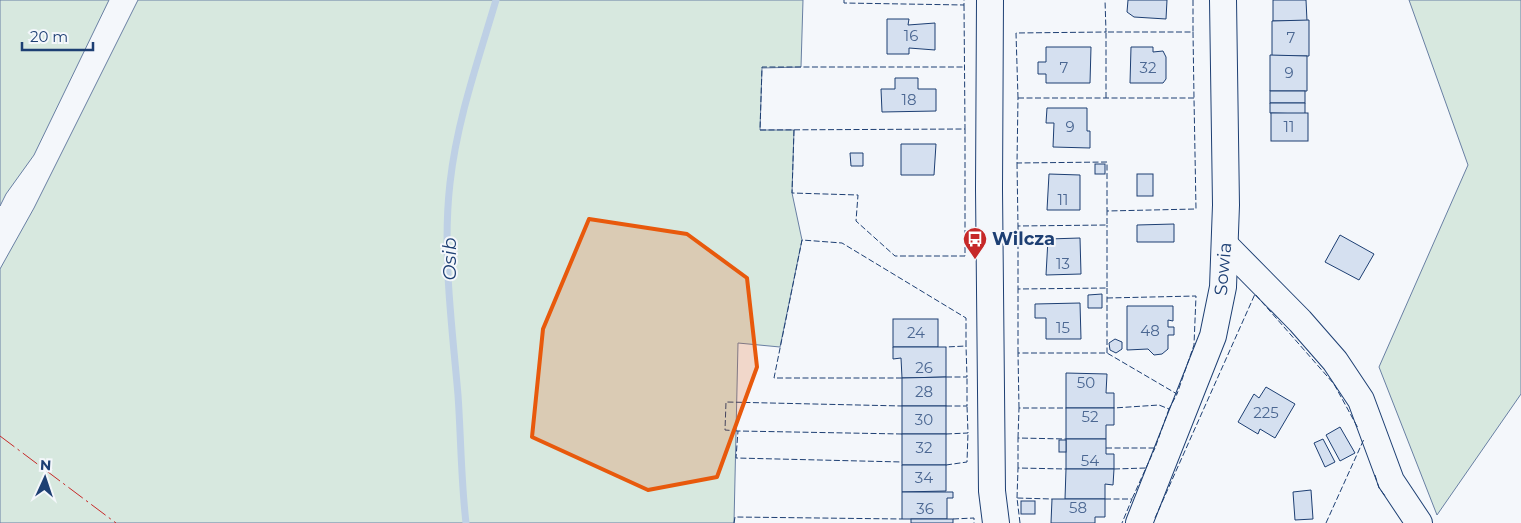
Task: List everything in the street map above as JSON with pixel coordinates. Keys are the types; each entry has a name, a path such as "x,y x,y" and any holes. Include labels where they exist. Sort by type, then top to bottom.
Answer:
{"street":[{"path":"990,0 992,491 996,523"},
{"name":"Sowia","path":"1139,523 1213,336 1223,286 1226,246 1223,0"},
{"path":"1226,246 1300,321 1335,361 1361,400 1390,481 1419,523"}],"highlighted area":[{"path":"589,219 687,234 747,278 757,367 717,477 648,490 532,437 543,329"}],"shaded area":[{"path":"0,0 109,0 34,155 6,194 0,206"},
{"path":"138,0 803,0 801,67 762,68 760,130 794,130 792,193 802,240 780,347 738,343 734,523 0,523 0,269 34,208"},
{"path":"1409,0 1521,0 1521,394 1437,515 1379,367 1468,165"}],"building":[{"path":"1128,0 1167,0 1166,19 1134,17 1127,12"},
{"path":"1273,0 1306,0 1307,21 1273,21"},
{"path":"887,19 909,19 908,25 935,23 935,50 909,48 909,54 887,54"},
{"path":"1309,20 1309,56 1272,56 1272,21"},
{"path":"1046,47 1091,47 1090,83 1046,83 1046,74 1038,74 1038,62 1046,62"},
{"path":"1131,47 1153,47 1153,52 1163,51 1166,57 1166,79 1163,83 1130,83"},
{"path":"1270,55 1307,56 1307,91 1270,91"},
{"path":"895,78 918,78 918,89 936,89 936,111 882,112 881,89 895,89"},
{"path":"1270,91 1305,91 1305,103 1270,103"},
{"path":"1270,103 1305,103 1305,114 1270,113"},
{"path":"1047,108 1087,108 1087,131 1090,131 1090,148 1053,147 1054,123 1046,123"},
{"path":"1271,113 1308,113 1308,141 1271,141"},
{"path":"901,144 936,144 934,175 901,175"},
{"path":"850,153 863,153 863,166 851,166"},
{"path":"1095,164 1105,164 1105,174 1095,174"},
{"path":"1049,174 1080,175 1080,210 1047,210"},
{"path":"1137,174 1153,174 1153,196 1137,196"},
{"path":"1174,224 1174,242 1137,242 1137,225"},
{"path":"1340,235 1374,254 1359,280 1325,262"},
{"path":"1080,238 1081,274 1046,275 1048,239"},
{"path":"1102,294 1102,308 1088,308 1088,295"},
{"path":"1080,303 1081,339 1046,339 1046,318 1035,318 1035,304"},
{"path":"1127,306 1173,306 1173,321 1168,320 1168,327 1174,327 1174,335 1168,335 1168,349 1162,354 1154,355 1148,349 1127,350"},
{"path":"893,319 938,319 938,347 893,347"},
{"path":"1115,339 1122,342 1122,349 1116,353 1110,350 1109,343"},
{"path":"893,347 946,347 946,377 902,378 901,358 893,359"},
{"path":"1066,373 1107,374 1106,393 1114,393 1114,408 1066,408"},
{"path":"946,377 946,406 902,406 902,378"},
{"path":"1266,387 1295,404 1275,438 1260,429 1258,434 1238,422 1254,394 1259,398"},
{"path":"902,406 946,406 946,434 902,434"},
{"path":"1066,408 1114,408 1114,425 1106,425 1106,439 1066,439"},
{"path":"1340,427 1355,453 1340,461 1326,435"},
{"path":"902,434 946,434 946,465 902,465"},
{"path":"1066,439 1106,439 1106,454 1114,454 1114,469 1066,469"},
{"path":"1323,439 1335,462 1325,467 1314,443"},
{"path":"1059,440 1066,440 1066,452 1059,452"},
{"path":"902,465 946,465 946,491 902,492"},
{"path":"1066,469 1114,469 1113,485 1105,484 1105,499 1065,499"},
{"path":"1311,490 1313,519 1295,520 1293,492"},
{"path":"902,492 953,492 953,498 947,498 947,519 902,519"},
{"path":"1052,499 1105,499 1105,517 1095,517 1095,523 1051,523"},
{"path":"1021,501 1035,501 1035,514 1021,514"},
{"path":"911,519 953,519 953,523 911,523"}],"waterway":[{"name":"Osib","path":"466,523 447,262 448,209 453,160 458,136 469,91 496,0"}],"fence":[{"path":"844,0 844,3 964,5 964,0"},
{"path":"1018,98 1016,33 1106,32 1105,0"},
{"path":"1193,0 1193,32"},
{"path":"964,5 965,129 760,130 762,67 965,67"},
{"path":"1106,98 1106,32 1193,32 1194,98"},
{"path":"1018,98 1194,98 1196,209 1107,211 1107,162 1017,163 1018,98"},
{"path":"794,130 792,193 858,195 856,221 895,256 965,256 965,129"},
{"path":"1017,163 1018,226 1107,225 1107,211"},
{"path":"1018,226 1018,289 1107,288 1107,225"},
{"path":"902,378 774,378 802,240 842,243 966,318 966,346 946,347"},
{"path":"1107,288 1107,353"},
{"path":"1018,289 1018,353"},
{"path":"1155,518 1255,294 1334,384 1358,428"},
{"path":"1107,298 1196,296 1194,345 1177,394"},
{"path":"946,377 967,377 966,346"},
{"path":"1019,408 1018,353 1107,353 1177,394 1169,409 1159,405 1114,408"},
{"path":"946,406 967,406 967,377"},
{"path":"738,431 725,430 726,402 902,406"},
{"path":"946,434 968,433 967,406"},
{"path":"1018,438 1019,408 1066,408"},
{"path":"1106,448 1155,448 1169,409"},
{"path":"902,434 738,431 736,458 902,462"},
{"path":"946,465 967,462 968,433"},
{"path":"1018,468 1018,438 1066,439"},
{"path":"1326,523 1364,439"},
{"path":"1146,468 1155,448"},
{"path":"1017,498 1018,468 1066,469"},
{"path":"1114,469 1146,468 1132,499"},
{"path":"1375,475 1379,488 1386,497"},
{"path":"1020,523 1017,498 1052,499"},
{"path":"1105,499 1132,499 1122,523"},
{"path":"734,523 735,517 902,519"},
{"path":"953,519 974,518 974,523"}],"power":[{"path":"0,436 116,523"}],"place":[{"name":"Wilcza","path":"975,260"}]}
